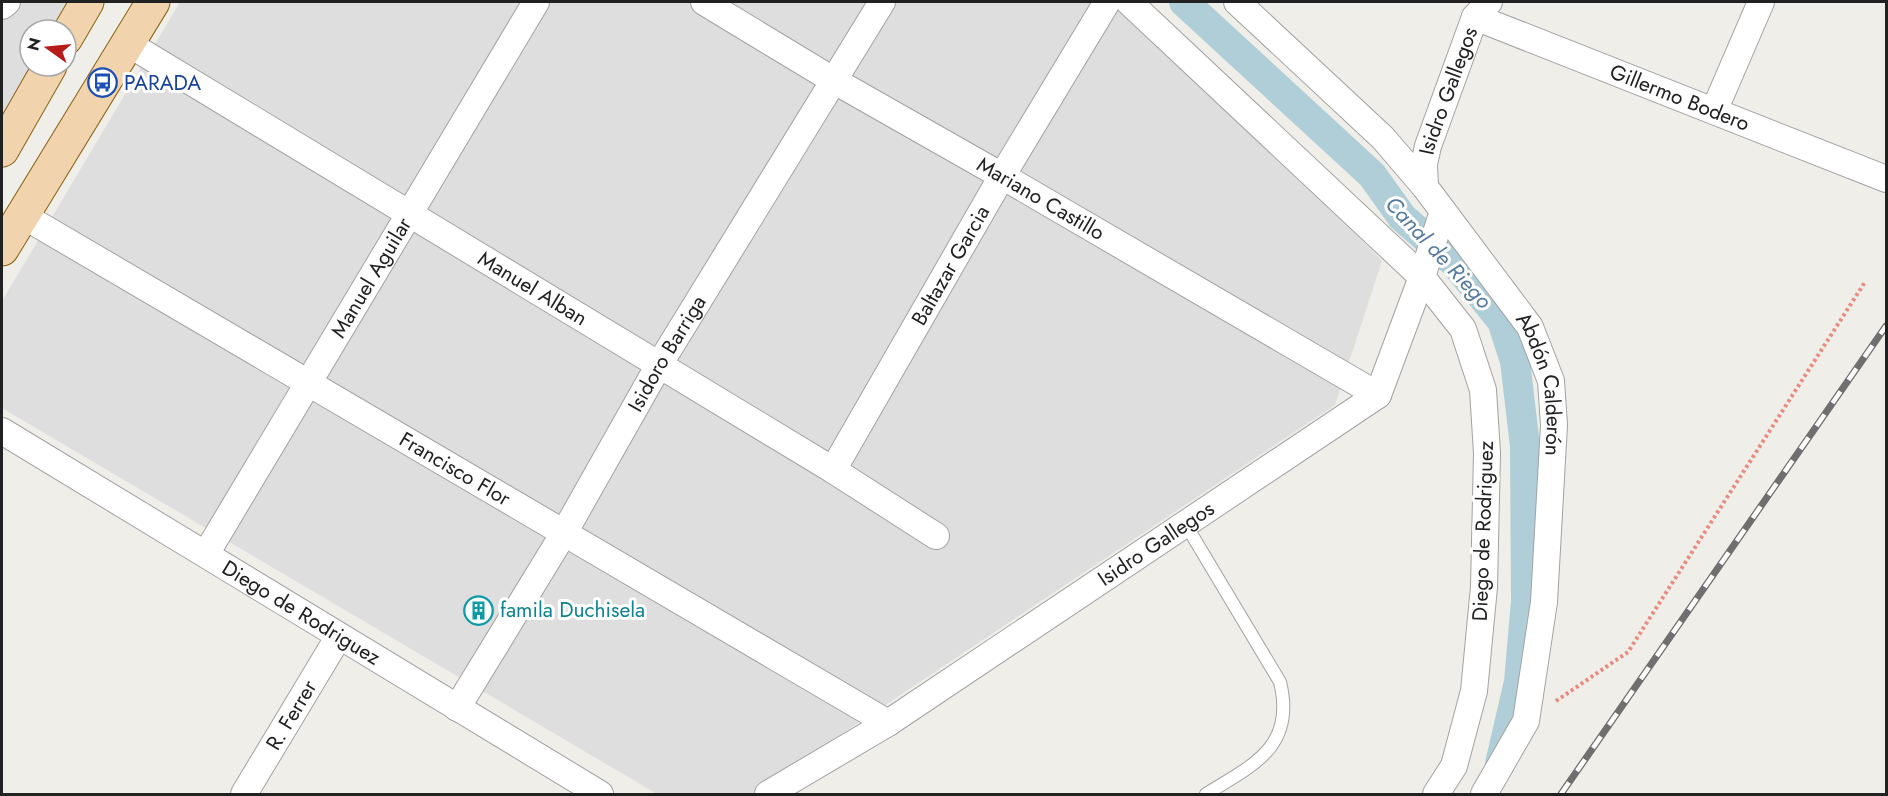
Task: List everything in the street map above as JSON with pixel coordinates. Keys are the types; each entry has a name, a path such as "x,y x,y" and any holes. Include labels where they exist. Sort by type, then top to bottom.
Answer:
{"main road":[{"path":"78,18 87,2"},
{"path":"2,249 153,2"},
{"path":"2,150 43,78"}],"street":[{"path":"2,6 7,2"},
{"name":"Manuel Aguilar","path":"206,554 536,2"},
{"name":"Mariano Castillo","path":"704,2 833,80 1378,395"},
{"name":"Isidoro Barriga","path":"457,708 564,533 659,365 882,2"},
{"name":"Baltazar Garcia","path":"833,470 1002,176 1107,2"},
{"name":"Diego de Rodriguez","path":"1130,2 1423,272 1463,329 1483,390 1487,453 1484,588 1474,691 1454,766 1436,795"},
{"name":"Abdón Calderón","path":"1237,2 1383,138 1425,187 1442,215 1530,327 1551,381 1554,425 1544,602 1526,722 1484,795"},
{"path":"1714,111 1761,2"},
{"name":"Isidro Gallegos","path":"1425,187 1424,164 1428,147 1482,9"},
{"name":"Gillermo Bodero","path":"1482,9 1714,111 1887,179"},
{"name":"Manuel Alban","path":"127,43 833,470 936,536"},
{"name":"Francisco Flor","path":"22,215 888,723"},
{"path":"1378,395 1442,215"},
{"name":"Isidro Gallegos","path":"768,795 888,723 1378,395"},
{"name":"Diego de Rodriguez","path":"2,431 600,795"},
{"name":"R. Ferrer","path":"244,795 339,636"}],"lane":[{"path":"1186,525 1280,682 1284,697 1285,712 1281,728 1268,753 1257,763 1206,795"}],"path":[{"path":"1526,722 1628,652 1865,282"}],"shaded area":[{"path":"2,2 75,2 65,18 18,18 18,78 30,78 2,125"},
{"path":"180,2 1132,2 1382,261 1335,405 752,794 657,794 2,408 2,301"}],"building":[{"name":"famila Duchisela","path":"477,601 488,609 482,619 470,612"}],"waterway":[{"name":"Canal de Riego","path":"1184,2 1372,175 1402,217 1455,263 1502,321 1515,361 1525,446 1526,601 1519,682 1500,764"}],"railway":[{"path":"1561,794 1886,326"}],"place":[{"name":"PARADA","path":"103,83"},
{"name":"famila Duchisela","path":"479,610"}]}
